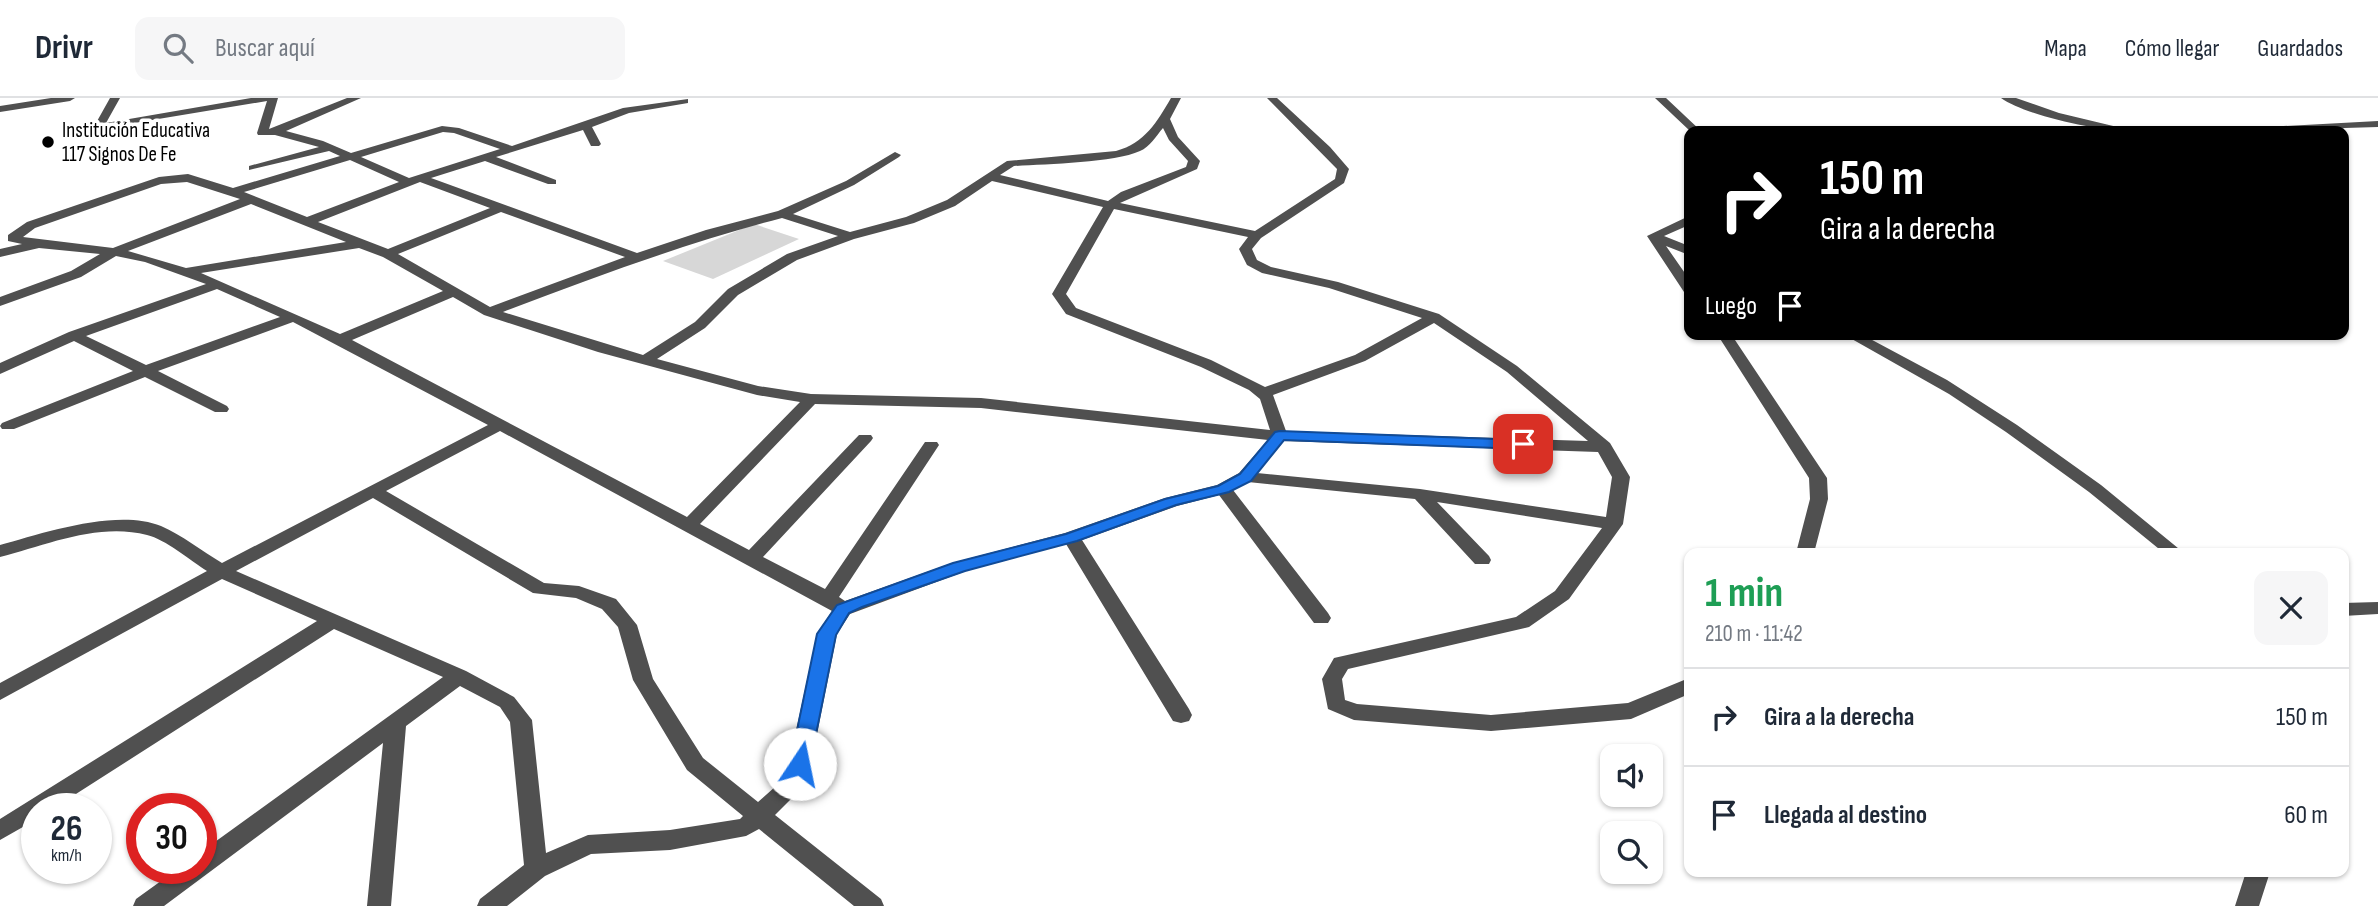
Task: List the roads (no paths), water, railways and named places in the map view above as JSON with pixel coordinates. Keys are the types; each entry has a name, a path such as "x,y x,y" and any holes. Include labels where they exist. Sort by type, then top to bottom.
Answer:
{"street":[{"path":"3,106 71,98"},
{"path":"115,98 101,123 102,127 271,98 261,132 302,138 415,180 502,206 637,257"},
{"path":"275,132 356,98"},
{"path":"644,361 700,325 733,292 792,257 850,236 910,220 951,203 1011,163 1021,160 1116,154 1136,149 1146,142 1176,98"},
{"path":"1272,98 1287,118 1332,154 1343,169 1340,181 1257,235 1245,249 1252,262 1267,270 1333,285 1434,317 1512,369 1604,447 1620,477 1614,524 1562,595 1522,622 1341,663 1332,679 1335,704 1354,712 1491,723 1631,711 1684,687"},
{"path":"1660,98 1691,126"},
{"path":"2006,98 2056,116 2105,126"},
{"path":"308,221 415,180 586,126 627,110 684,101"},
{"path":"1164,118 1173,138 1195,162 1191,169 1125,195 1110,205 1059,294 1071,311 1208,364 1264,393 1280,436"},
{"path":"2341,126 2378,124"},
{"path":"586,126 595,144"},
{"path":"233,192 346,156 449,128 511,149"},
{"path":"253,168 328,148"},
{"path":"489,312 637,257 710,233 782,214 850,183 895,155"},
{"path":"485,157 552,181"},
{"path":"992,177 1110,205 1257,235"},
{"path":"1280,436 1245,477 1223,489 1171,502 1071,537 836,604 339,340 219,284 148,259 13,238 31,225 159,181 188,178 252,199 388,254 489,312 550,334 757,390 811,399 981,403 1280,436 1604,447"},
{"path":"0,302 76,274 114,252 252,199"},
{"path":"388,254 502,206"},
{"path":"782,214 850,236"},
{"path":"1653,236 1684,222"},
{"path":"1653,236 1684,249"},
{"path":"1653,236 1684,282"},
{"path":"0,253 39,244"},
{"path":"187,272 272,256 363,244"},
{"path":"0,369 74,335 219,284"},
{"path":"339,340 453,292"},
{"path":"8,426 145,371 293,317"},
{"path":"1264,393 1360,358 1434,317"},
{"path":"74,335 221,408"},
{"path":"1728,340 1818,478 1819,499 1806,548"},
{"path":"1861,340 1953,390 2052,456 2169,548"},
{"path":"689,526 811,399"},
{"path":"0,692 221,571 500,425"},
{"path":"751,559 865,438"},
{"path":"489,906 536,869 588,845 670,840 746,827 784,792 800,764 827,634 836,604 931,445"},
{"path":"1245,477 1420,494 1614,524"},
{"path":"1223,489 1321,618"},
{"path":"373,491 540,589 579,592 609,604 627,625 643,680 695,764 872,906"},
{"path":"1420,494 1482,560"},
{"path":"0,551 70,532 116,526 154,530 221,571 459,676 507,702 521,720 536,869"},
{"path":"1071,537 1181,715"},
{"path":"2349,610 2378,608"},
{"path":"0,831 332,621"},
{"path":"217,854 459,676"},
{"path":"379,906 396,722"},
{"path":"2247,906 2257,877"},
{"path":"145,906 175,884"}],"place":[{"name":"Institución Educativa 117 Signos De Fe","path":"48,142"}]}
